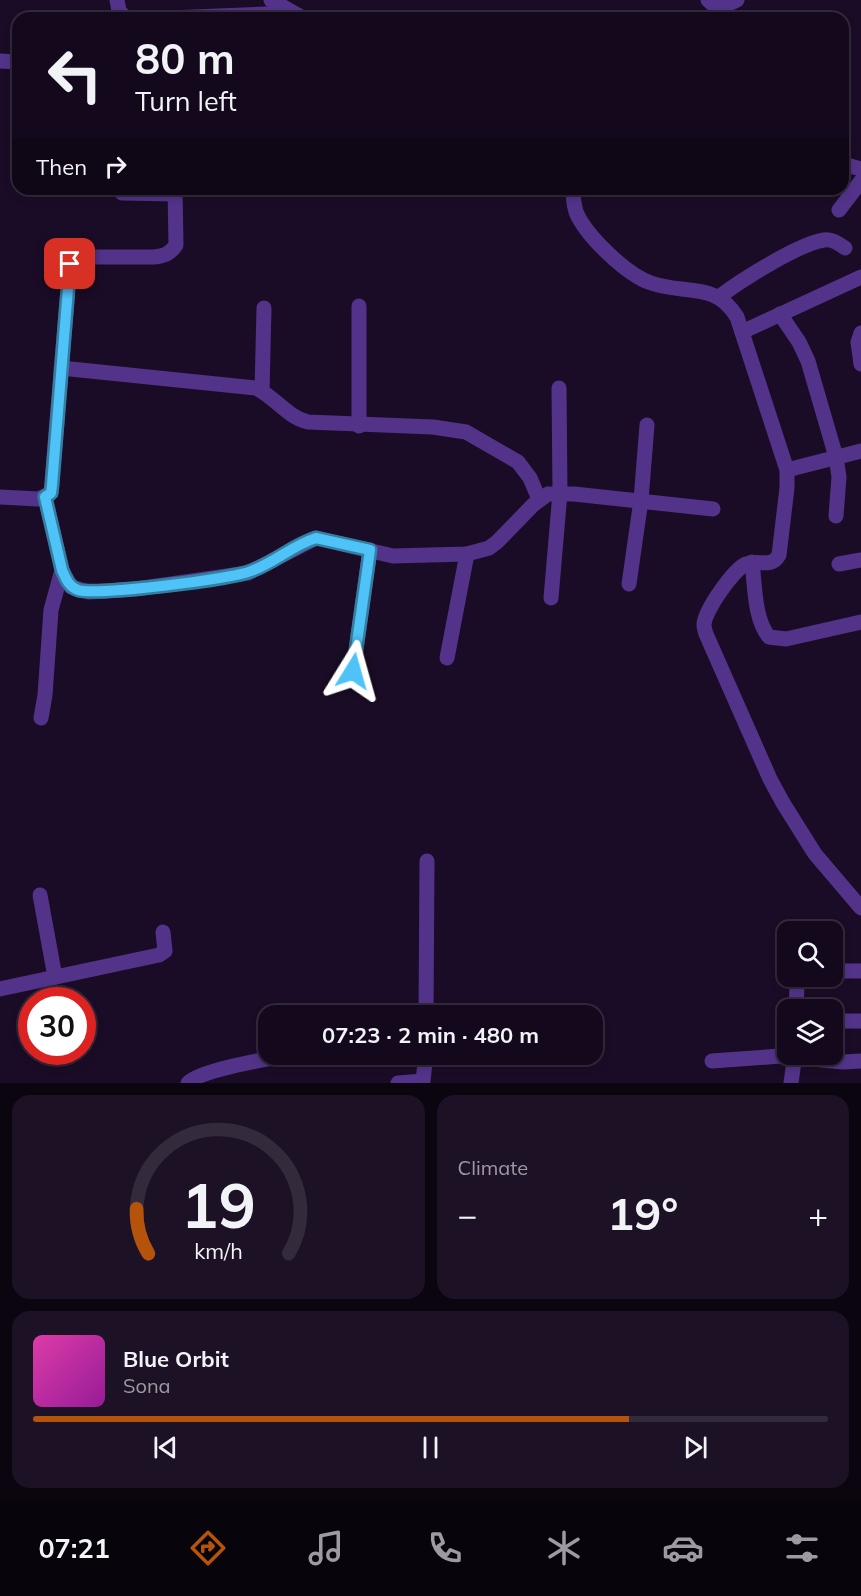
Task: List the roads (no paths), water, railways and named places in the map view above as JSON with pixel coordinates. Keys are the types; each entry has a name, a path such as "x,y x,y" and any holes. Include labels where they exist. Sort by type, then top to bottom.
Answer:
{"street":[{"path":"271,0 293,12"},
{"path":"708,0 718,6 737,0"},
{"path":"839,210 861,181"},
{"path":"0,497 45,497 51,493 70,264 81,256 165,256 176,245 175,195"},
{"path":"574,195 576,210 591,235 641,279 653,284 720,296 733,310 742,332 787,470 779,555 770,564 752,562 737,570 707,614 704,624 709,644 783,803 815,854 861,908"},
{"path":"720,296 752,274 815,242 831,240 845,248"},
{"path":"742,332 861,277"},
{"path":"359,306 360,426"},
{"path":"262,391 264,308"},
{"path":"780,314 804,351 836,457 839,477 836,516"},
{"path":"861,333 858,342 861,364"},
{"path":"61,368 256,388 298,420 319,424 433,427 466,432 518,462 530,478 539,499"},
{"path":"551,598 560,493 559,388"},
{"path":"629,584 641,500 647,425"},
{"path":"787,470 861,451"},
{"path":"45,497 62,570 71,587 89,592 136,589 248,573 316,538 404,557 467,554 489,548 539,499 548,494 641,500 713,509"},
{"path":"353,671 370,550"},
{"path":"447,658 467,554"},
{"path":"839,564 861,560"},
{"path":"752,562 760,620 763,630 769,637 786,639 861,622"},
{"path":"40,718 45,695 51,610 62,570"},
{"path":"426,1005 427,861"},
{"path":"40,896 55,977"},
{"path":"0,989 159,956 165,951 163,932"},
{"path":"843,971 861,971"},
{"path":"843,1021 861,1021"},
{"path":"712,1061 777,1056"},
{"path":"843,1062 861,1061"},
{"path":"188,1083 194,1078 258,1062"},
{"path":"398,1083 423,1081 425,1065"},
{"path":"791,1083 794,1065"}]}
